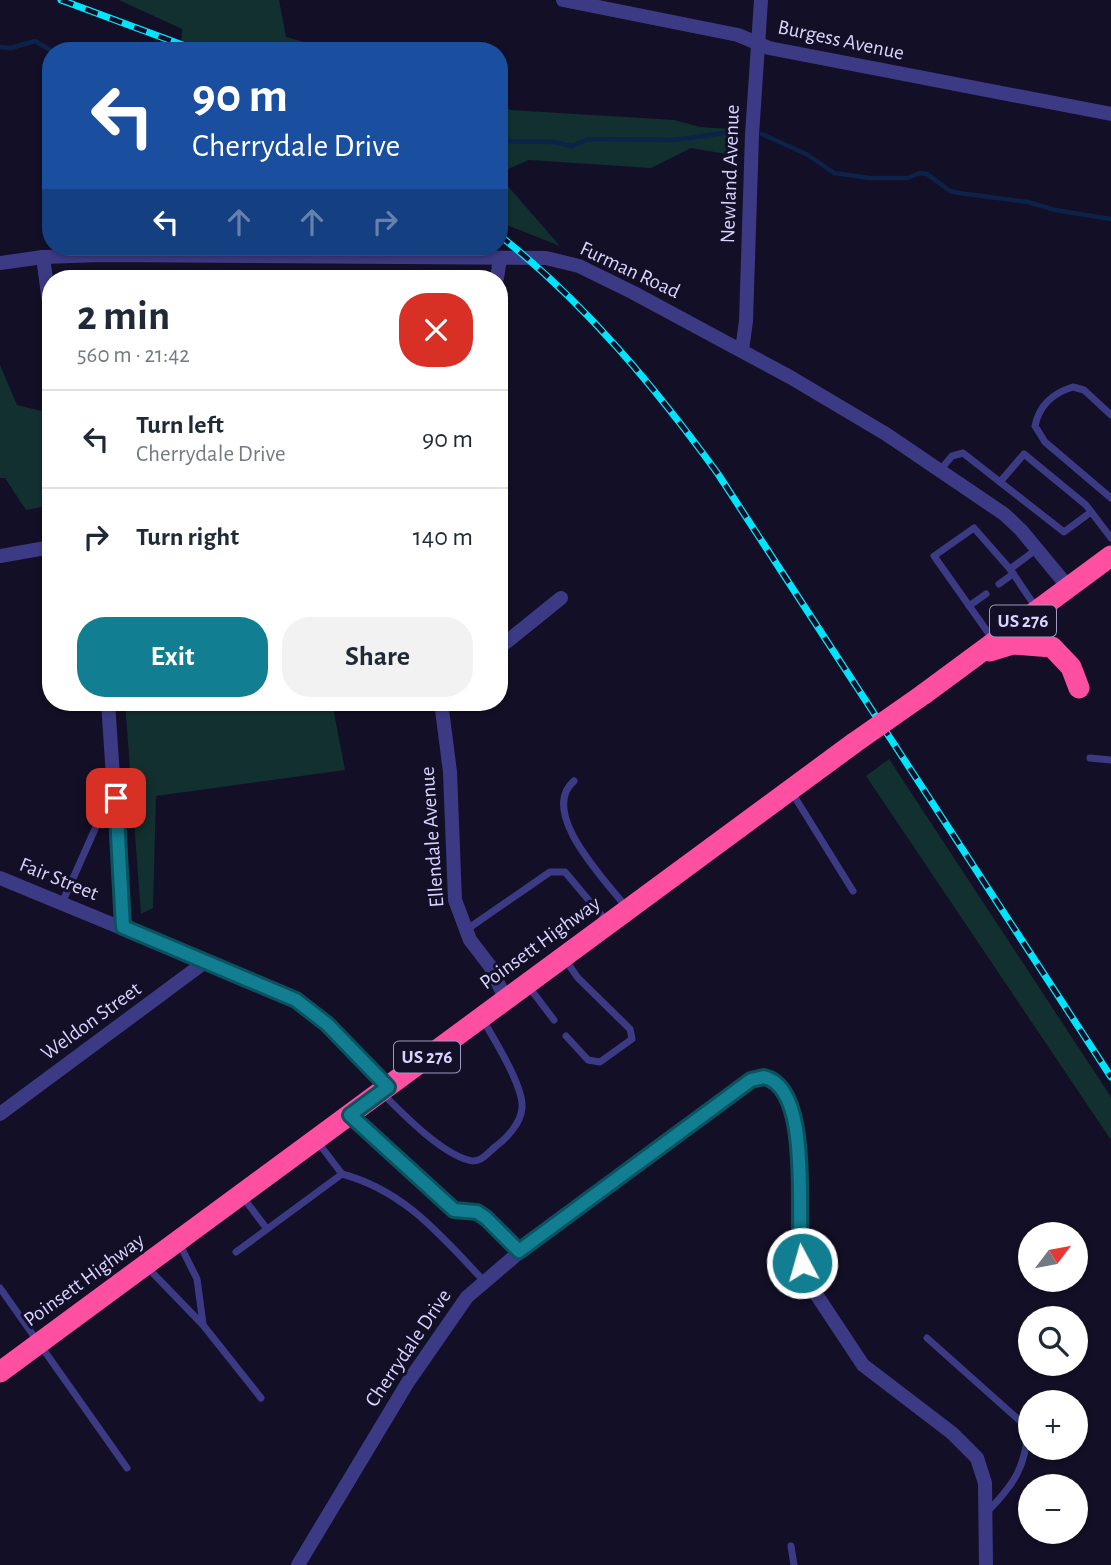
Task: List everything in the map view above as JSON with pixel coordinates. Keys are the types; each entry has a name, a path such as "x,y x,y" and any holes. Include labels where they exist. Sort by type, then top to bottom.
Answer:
{"highway":[{"name":"Poinsett Highway","path":"0,1373 505,998 609,925 1111,556"},
{"path":"986,648 1013,644 1052,647 1072,667 1079,688"}],"street":[{"name":"Burgess Avenue","path":"563,0 757,41 769,48 1111,114"},
{"name":"Newland Avenue","path":"742,350 747,321 757,41 761,0"},
{"name":"Furman Road","path":"0,263 43,257 546,258 579,266 742,350 835,403 941,470 1004,514 1069,588"},
{"path":"43,257 45,270"},
{"path":"498,270 500,259"},
{"path":"0,556 42,549"},
{"path":"508,641 561,598"},
{"path":"109,711 123,927"},
{"name":"Ellendale Avenue","path":"443,711 450,772 455,900 465,930 491,966 505,998"},
{"name":"Fair Street","path":"0,878 280,992 305,1006 385,1089"},
{"name":"Weldon Street","path":"0,1114 205,962"},
{"name":"Cherrydale Drive","path":"298,1565 443,1327 484,1280 519,1251 751,1080 769,1079 787,1097 797,1135 798,1239 810,1285 863,1365 972,1452 984,1475 987,1511"},
{"path":"986,1565 987,1511"}],"lane":[{"path":"1111,415 1084,390 1073,387 1049,400 1038,414 1035,426 1045,442 1111,498"},
{"path":"941,470 952,456 963,453 1064,533 1091,512"},
{"path":"1000,482 1024,454 1067,487 1111,538"},
{"path":"986,648 969,606 934,556 975,528 1012,571 1038,611"},
{"path":"999,584 1037,549"},
{"path":"969,606 985,594"},
{"path":"1090,758 1111,760"},
{"path":"574,781 564,789 562,799 574,837 585,857 629,910"},
{"path":"790,790 853,891"},
{"path":"62,903 99,820 116,798"},
{"path":"465,930 550,872 559,871 565,872 609,925"},
{"path":"564,957 578,978 631,1029 632,1039 600,1062 588,1060 566,1036"},
{"path":"526,984 554,1020"},
{"path":"385,1089 438,1141 470,1161 479,1161 503,1141 518,1122 523,1106 514,1080 481,1017"},
{"path":"350,1115 454,1210 477,1212 519,1251"},
{"path":"316,1140 342,1174 369,1181 399,1198 484,1280"},
{"path":"236,1252 342,1174"},
{"path":"241,1195 267,1229"},
{"path":"178,1241 197,1279 203,1325"},
{"path":"146,1265 203,1325 261,1398"},
{"path":"0,1288 127,1468"},
{"path":"927,1338 1028,1429 1027,1455 1010,1488 987,1511"},
{"path":"791,1546 794,1565"}],"green space":[{"path":"119,0 279,0 286,37 304,42 181,42 182,29"},
{"path":"508,109 674,120 700,127 732,129 732,155 691,148 651,168 529,160 508,169"},
{"path":"508,186 560,246 508,226"},
{"path":"0,365 17,405 42,411 42,507 26,510 5,478 0,478"},
{"path":"126,711 334,711 345,770 156,796 153,908 141,914"},
{"path":"889,759 1111,1097 1111,1140 866,776"}],"waterway":[{"path":"0,47 11,48 35,41 42,45"},
{"path":"508,141 554,142 572,146 589,139 675,140 737,131"},
{"path":"762,134 808,155 834,173 870,178 908,178 919,173 927,174 950,191 1028,202 1055,210 1111,219"}],"railway":[{"path":"61,0 175,42"},
{"path":"508,243 560,288 617,347 669,409 718,474 1111,1077"}],"route":[{"path":"116,798 123,927 280,992 305,1006 327,1024 388,1087 350,1115 454,1210 477,1212 519,1251 690,1128 751,1080 764,1077 781,1087 787,1097 797,1135 798,1239 802,1263"}]}
